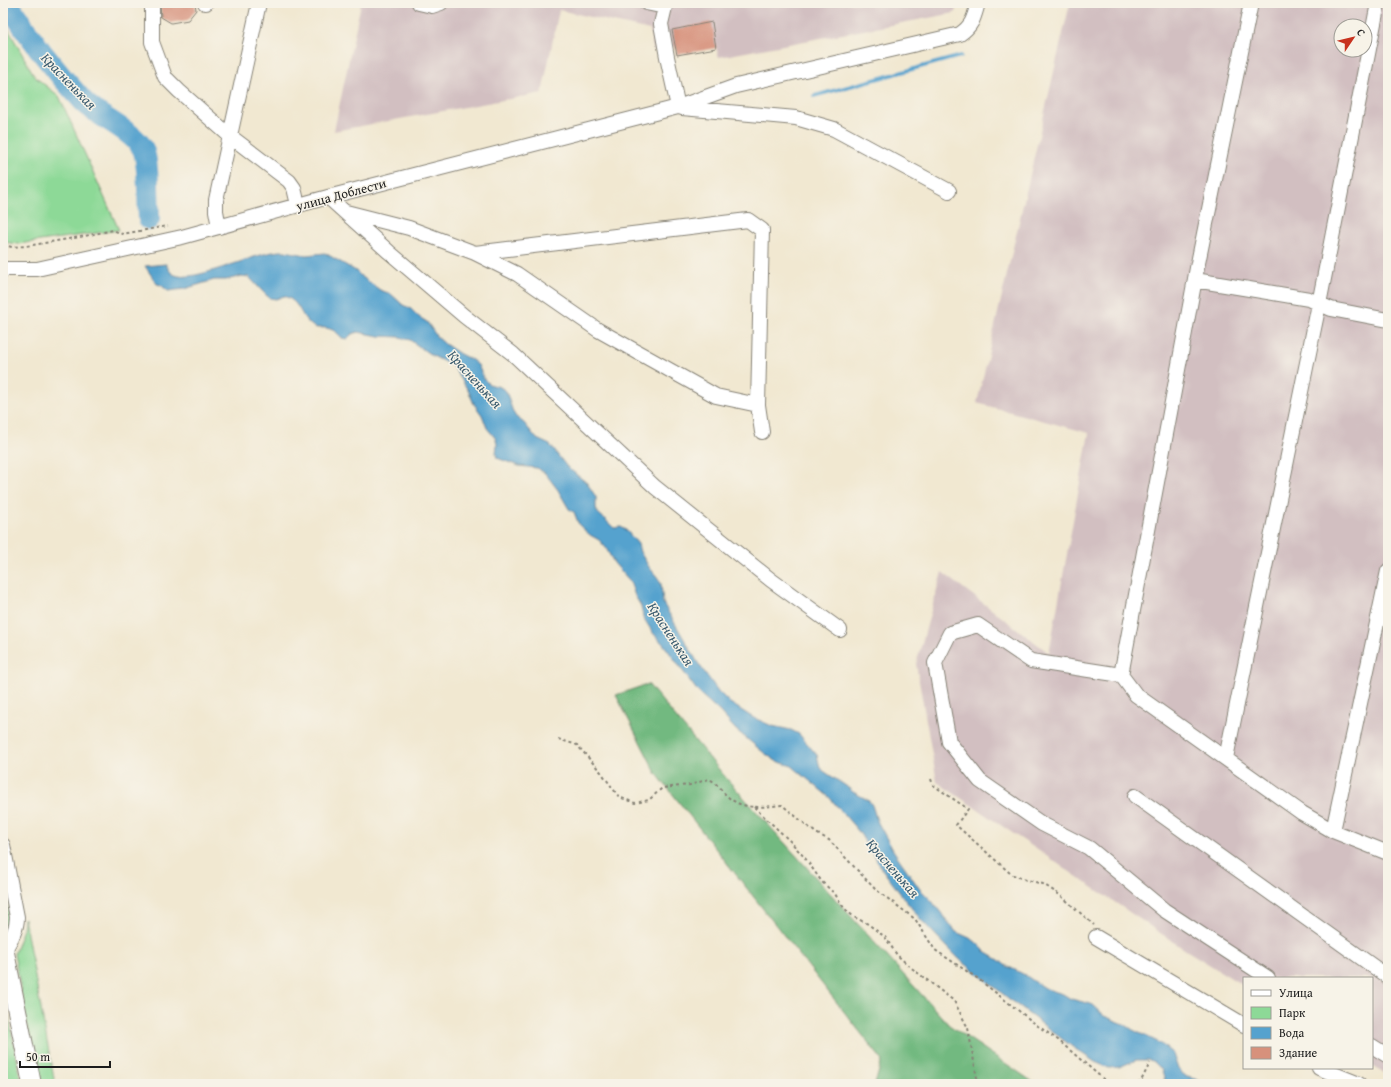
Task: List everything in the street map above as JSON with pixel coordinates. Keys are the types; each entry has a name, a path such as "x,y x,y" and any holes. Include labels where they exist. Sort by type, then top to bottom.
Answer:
{"main road":[{"path":"4,947 32,1084"}],"street":[{"path":"152,3 152,42 165,77 179,92 230,136 289,181 294,188 298,205"},
{"path":"219,227 216,211 216,200 259,3"},
{"path":"419,3 432,6 441,3"},
{"path":"646,3 665,5 661,24 666,57 678,107"},
{"path":"678,107 736,86 960,34 968,28 973,20 978,3"},
{"path":"1121,675 1195,280 1251,3"},
{"path":"1226,758 1319,304 1378,3"},
{"path":"678,107 796,118 834,129 949,191"},
{"name":"улица Доблести","path":"3,269 37,269 182,237 328,197 678,107"},
{"path":"328,197 464,316 513,354 655,487 771,580 840,630"},
{"path":"344,212 409,228 475,253 517,274 598,330 716,396 758,406"},
{"path":"475,253 748,220 762,230 758,406 762,432"},
{"path":"1195,280 1309,299 1331,309 1388,320"},
{"path":"1333,831 1388,571"},
{"path":"1266,977 1164,910 1089,848 1042,824 980,781 948,742 935,663 950,634 978,624 1031,661 1121,675 1136,695 1302,813 1333,831 1388,853"},
{"path":"1135,796 1388,977"},
{"path":"3,845 17,917 15,932 4,947"},
{"path":"1101,940 1243,1024"},
{"path":"1373,1047 1388,1056"},
{"path":"1321,1069 1358,1084"}],"path":[{"path":"3,245 12,247 26,246 113,230 122,234 174,225"},
{"path":"558,739 577,745 601,772 620,797 635,802 649,800 662,788 690,785 709,779 737,804 754,807 782,805 816,833 829,840 875,889 915,919 935,950 977,978 1058,1040 1110,1084"},
{"path":"931,779 932,785 968,809 956,825 1011,874 1043,884 1060,895 1093,923 1101,940"},
{"path":"754,807 791,842 805,858 822,882 835,894 844,908 854,917 868,924 885,937 897,955 954,1001 968,1028 978,1084"},
{"path":"1138,1084 1150,1063"}],"shaded area":[{"path":"361,3 957,3 955,13 719,57 716,48 677,55 675,46 653,50 650,30 559,10 542,93 334,131"},
{"path":"1070,3 1388,3 1388,1075 1373,1067 1373,977 1243,977 1243,985 1181,947 937,782 916,664 942,572 1049,653 1089,433 977,403"}],"green space":[{"path":"3,20 35,77 59,96 119,230 18,244 3,242"},
{"path":"648,684 727,779 949,1025 1036,1084 875,1084 882,1060 656,773 616,695"},
{"path":"3,884 8,913 8,924 6,930 3,912"},
{"path":"24,918 55,1084 41,1084 34,1060 14,954 23,929"},
{"path":"3,989 22,1084 3,1084"}],"water":[{"path":"276,251 306,255 325,253 356,271 380,290 391,294 403,305 411,309 427,322 437,337 445,344 478,365 484,379 489,384 500,387 506,391 516,417 524,423 537,439 550,445 567,467 587,483 596,497 597,512 614,528 621,527 626,530 638,544 640,552 661,584 663,603 698,663 718,691 730,703 752,717 772,726 791,730 799,734 817,755 820,768 853,792 868,800 872,805 877,821 893,850 919,888 931,900 956,932 972,939 987,953 1044,988 1063,994 1071,999 1091,1004 1104,1016 1124,1024 1160,1043 1173,1054 1178,1069 1182,1073 1187,1077 1196,1079 1204,1084 1166,1084 1161,1069 1153,1061 1136,1060 1119,1067 1109,1068 1095,1062 1013,1002 958,958 922,921 882,869 859,832 829,797 792,766 776,761 763,752 735,729 720,712 698,692 664,645 653,633 643,617 641,606 635,596 630,581 614,563 606,548 599,540 590,535 579,525 574,512 569,509 558,490 545,473 537,468 519,466 497,458 496,439 487,428 482,415 474,404 469,392 453,366 431,355 410,340 400,337 379,336 358,332 352,334 347,339 342,338 331,329 314,327 309,323 294,302 284,296 276,299 270,298 249,277 242,276 226,280 214,280 184,289 168,291 161,285 157,284 145,266 166,264 169,270 175,275 195,275 263,254"}],"building":[{"path":"160,3 195,3 196,10 188,20 171,23 161,17"},
{"path":"712,22 716,48 677,55 672,30"}],"waterway":[{"name":"Красненькая","path":"8,3 43,54 84,102 132,136 143,149 147,173 149,219"},
{"path":"814,96 961,56"}]}
